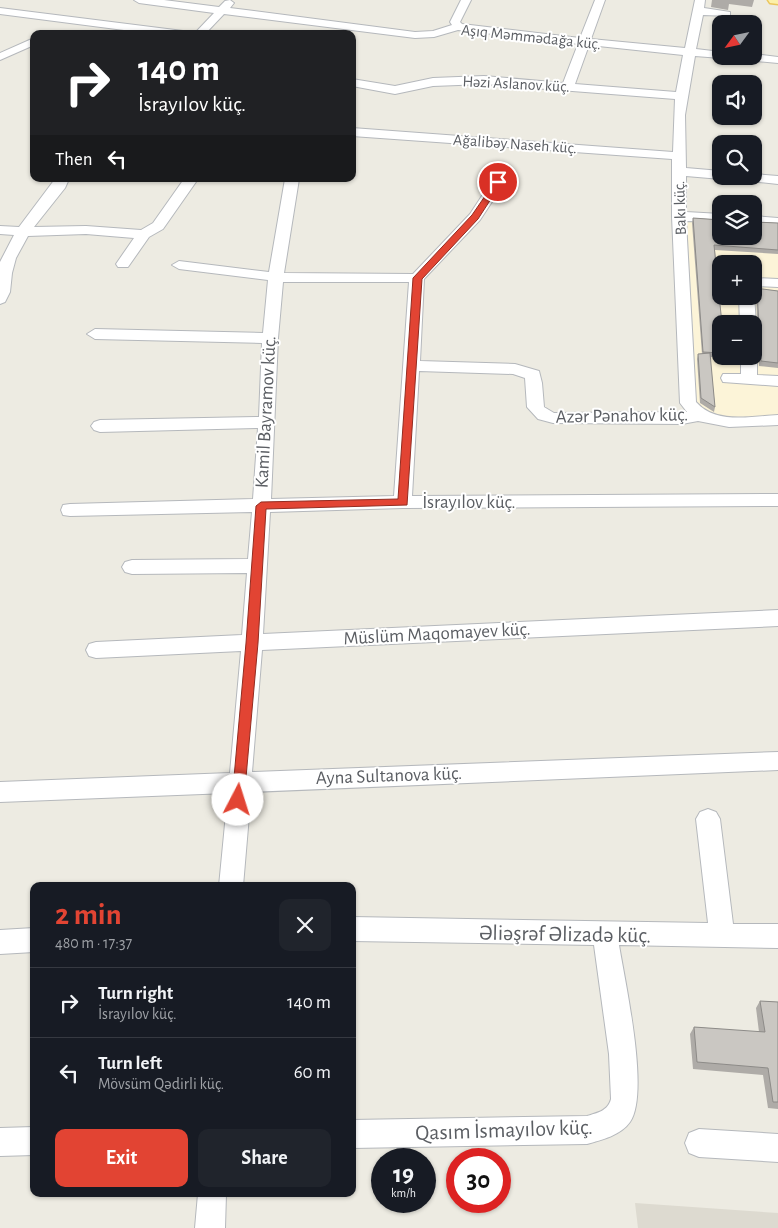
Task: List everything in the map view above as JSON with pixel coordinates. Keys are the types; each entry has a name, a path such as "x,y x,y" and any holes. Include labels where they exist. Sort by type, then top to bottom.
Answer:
{"street":[{"name":"Aşıq Məmmədağa küç.","path":"139,0 415,35 434,34 458,27 584,42 712,54"},
{"path":"203,30 232,0"},
{"path":"458,27 455,22 466,0"},
{"path":"568,86 600,0"},
{"path":"699,5 726,14"},
{"name":"Bakı küç.","path":"698,415 688,403 678,156 681,96 699,5"},
{"path":"0,11 149,30"},
{"path":"52,29 65,20"},
{"path":"0,57 30,43"},
{"path":"762,59 778,60"},
{"name":"Həzi Aslanov küç.","path":"356,83 390,90 457,81 568,86 681,96"},
{"name":"Ağalibəy Naseh küç.","path":"356,132 678,156"},
{"path":"679,171 712,174"},
{"path":"762,178 778,180"},
{"path":"0,299 5,288 4,270 23,232 60,185 60,182"},
{"path":"123,264 144,234 158,226 189,182"},
{"name":"Kamil Bayramov küç.","path":"231,882 252,643 268,422 270,338 276,277 292,182"},
{"path":"403,502 418,278 475,217 498,182"},
{"path":"680,216 712,218"},
{"path":"762,221 778,222"},
{"path":"0,230 23,232 86,230 144,234"},
{"path":"179,265 276,277 418,278"},
{"path":"762,282 778,283"},
{"path":"95,334 270,338"},
{"path":"749,365 749,379"},
{"name":"Azər Pənahov küç.","path":"412,366 527,371 533,375 536,410 544,416 553,418 682,419 698,415 719,421 778,420"},
{"path":"729,378 778,380"},
{"path":"100,426 268,422"},
{"name":"İsrayılov küç.","path":"70,510 403,502 778,500"},
{"path":"132,567 257,566"},
{"name":"Müslüm Maqomayev küç.","path":"96,650 778,618"},
{"name":"Ayna Sultanova küç.","path":"0,792 778,762"},
{"path":"708,819 722,936"},
{"name":"Əliəşrəf Əlizadə küç.","path":"356,929 605,935 778,936"},
{"name":"Qasım İsmayılov küç.","path":"356,1134 587,1130 610,1124 624,1108 624,1076 605,935"},
{"path":"0,942 30,940"},
{"path":"0,1142 30,1141"},
{"path":"700,1143 778,1148"},
{"path":"210,1228 212,1197"}],"shaded area":[{"path":"687,220 712,221 712,245 762,245 762,232 778,225 778,416 715,417 697,405"},
{"path":"635,1203 778,1213 778,1228 638,1228"}],"building":[{"path":"693,218 712,219 712,245 714,245 715,255 712,255 712,305 720,305 721,315 712,315 712,352 703,352"},
{"path":"762,222 778,223 778,250 714,245 762,245"},
{"path":"762,289 778,291 778,363 762,361 762,315 758,315 758,305 762,305"},
{"path":"710,353 715,407 701,398 698,354"},
{"path":"760,1001 778,1002 778,1102 773,1102 768,1068 697,1062 694,1027 765,1032"}],"route":[{"path":"238,800 252,643 261,506 403,502 418,278 475,217 498,182"}]}
